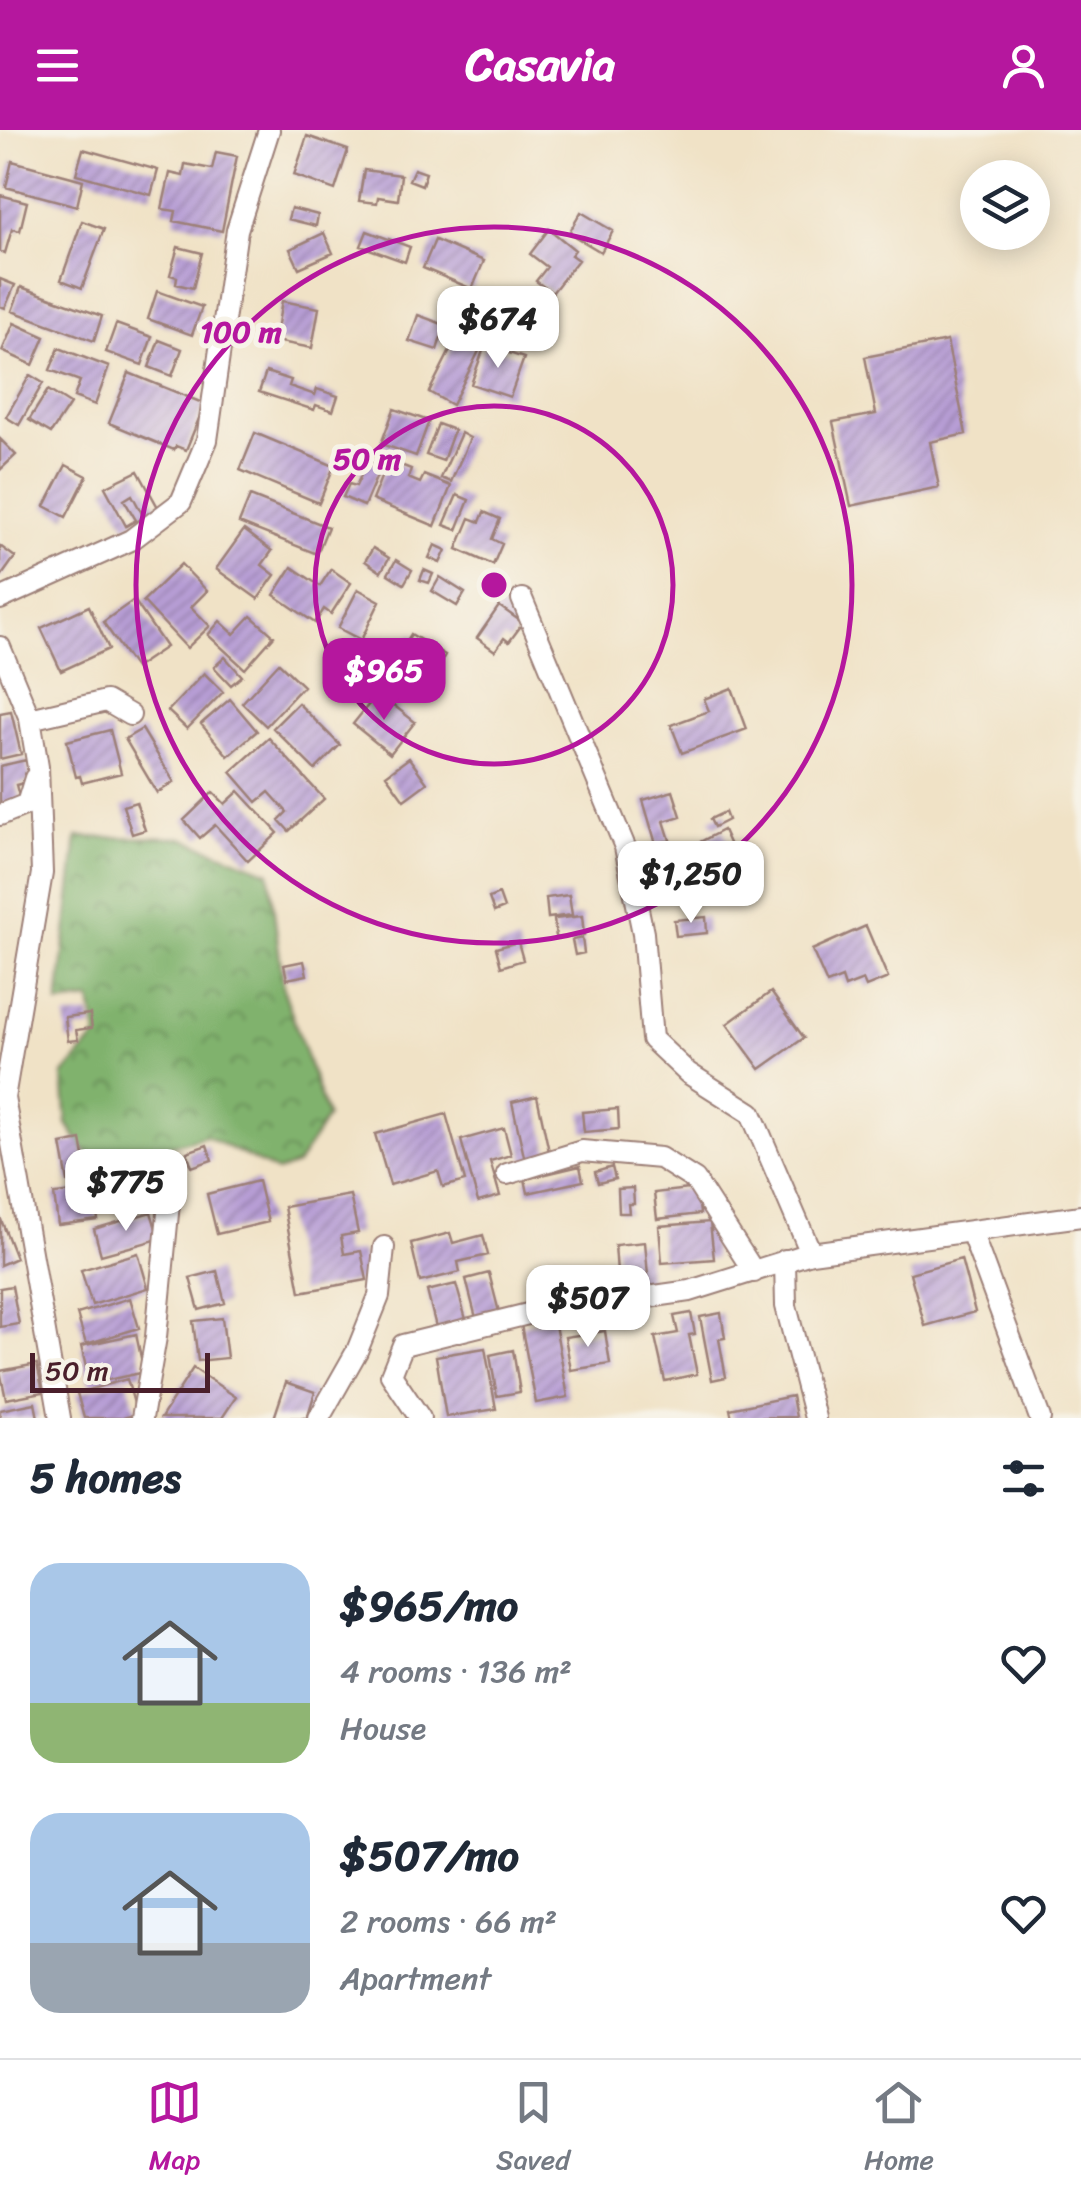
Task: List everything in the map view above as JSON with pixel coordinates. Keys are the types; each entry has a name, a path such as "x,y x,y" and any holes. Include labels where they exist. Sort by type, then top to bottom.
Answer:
{"street":[{"path":"0,599 131,540 181,502 207,440 238,230 269,130"},
{"path":"522,599 625,848 643,934 652,1039 688,1073 750,1113 811,1252"},
{"path":"0,647 30,719 38,767 42,873 4,1098 60,1418"},
{"path":"30,719 106,701 130,715"},
{"path":"0,815 26,804 38,767"},
{"path":"507,1174 582,1151 660,1158 695,1180 754,1272"},
{"path":"142,1418 156,1338 169,1203"},
{"path":"420,1418 390,1375 402,1345 528,1314 690,1291 811,1252 1081,1216"},
{"path":"971,1230 1040,1418"},
{"path":"319,1418 356,1351 379,1296 384,1247"},
{"path":"785,1260 786,1306 815,1418"}],"green space":[{"path":"77,837 182,838 269,872 284,991 327,1117 297,1165 277,1172 206,1136 95,1166 67,1124 63,1076 97,1036 91,1000 58,1004"}],"building":[{"path":"307,136 348,150 335,190 294,175"},
{"path":"83,149 158,170 151,195 76,174"},
{"path":"216,152 237,156 222,231 174,221 176,211 162,209 170,173 183,176 185,164 212,169"},
{"path":"12,161 83,180 77,206 6,187"},
{"path":"414,169 426,173 422,185 409,180"},
{"path":"364,170 401,175 398,200 378,197 377,203 359,201"},
{"path":"0,195 27,202 20,231 12,229 5,253 0,251"},
{"path":"291,208 318,215 316,226 288,219"},
{"path":"581,212 613,231 601,252 569,233"},
{"path":"82,221 104,229 82,288 61,280"},
{"path":"549,229 575,250 571,255 578,260 552,293 536,281 547,267 530,254"},
{"path":"367,231 410,247 405,262 361,246"},
{"path":"324,233 333,253 299,268 290,249"},
{"path":"435,240 484,261 472,289 423,268"},
{"path":"178,247 202,253 193,288 176,284 177,277 170,275"},
{"path":"0,279 15,285 5,308 0,306"},
{"path":"21,287 102,316 94,341 12,311"},
{"path":"157,291 202,307 192,335 148,319"},
{"path":"282,301 319,308 312,348 275,341"},
{"path":"418,315 445,325 437,350 409,341"},
{"path":"14,323 45,337 33,365 2,351"},
{"path":"116,324 152,337 142,365 106,352"},
{"path":"456,339 479,351 452,405 429,392"},
{"path":"159,340 182,349 172,376 149,367"},
{"path":"947,341 966,434 930,442 939,487 851,506 833,422 876,414 865,357"},
{"path":"485,345 524,358 510,397 471,384"},
{"path":"59,348 109,367 95,405 74,397 80,381 50,370"},
{"path":"266,372 291,380 289,386 315,395 317,389 338,396 333,411 316,405 314,410 259,392"},
{"path":"129,373 205,404 186,450 176,446 174,450 109,423"},
{"path":"30,375 43,383 19,425 6,417"},
{"path":"48,390 70,404 51,433 29,420"},
{"path":"394,409 429,421 416,456 381,444"},
{"path":"438,424 454,430 443,461 426,455"},
{"path":"255,433 334,466 319,503 240,470"},
{"path":"461,433 470,438 451,482 441,478"},
{"path":"0,439 16,455 0,470"},
{"path":"360,456 381,466 364,506 343,497 349,484 356,486 363,471 356,468"},
{"path":"388,460 411,469 408,478 420,483 424,475 451,486 435,526 372,500"},
{"path":"66,465 87,476 66,517 45,506"},
{"path":"138,471 160,511 145,519 132,495 124,500 136,520 126,526 105,487"},
{"path":"457,495 469,500 457,530 444,525"},
{"path":"250,496 328,527 317,554 239,523"},
{"path":"484,512 500,519 492,539 502,544 493,565 457,549 470,518 480,522"},
{"path":"244,530 272,551 262,565 275,575 258,599 216,569"},
{"path":"435,545 446,550 440,563 429,558"},
{"path":"0,546 15,557 0,578"},
{"path":"373,548 389,558 381,572 365,561"},
{"path":"396,560 412,570 404,584 388,574"},
{"path":"181,564 207,591 191,607 210,626 187,648 143,601"},
{"path":"292,567 320,586 331,569 351,583 331,614 324,609 315,623 274,595"},
{"path":"424,570 433,574 429,583 420,580"},
{"path":"440,577 465,593 457,606 432,591"},
{"path":"358,589 380,601 361,640 338,628"},
{"path":"134,600 166,647 135,668 103,622"},
{"path":"89,606 109,649 61,671 41,628"},
{"path":"499,606 523,623 509,642 504,638 495,651 477,638"},
{"path":"251,616 274,636 245,669 208,635 220,621 234,634"},
{"path":"411,634 445,655 427,686 392,665"},
{"path":"225,657 242,676 231,685 214,667"},
{"path":"279,663 303,686 266,726 242,703"},
{"path":"204,673 223,692 187,729 168,711"},
{"path":"732,688 747,729 682,753 671,725 709,711 704,699"},
{"path":"378,693 415,722 390,754 353,724"},
{"path":"230,699 257,731 228,756 201,724"},
{"path":"298,703 340,745 315,770 273,728"},
{"path":"11,711 21,754 0,759 0,713"},
{"path":"142,729 174,782 157,793 125,739"},
{"path":"110,730 121,773 82,783 80,776 76,777 67,741"},
{"path":"269,738 324,799 289,831 279,820 287,812 269,792 257,802 231,772"},
{"path":"409,758 427,783 404,800 386,775"},
{"path":"26,760 31,781 16,785 20,800 0,805 0,766"},
{"path":"239,791 278,833 248,861 215,825 200,838 184,820 213,792 225,804"},
{"path":"673,791 681,816 664,821 670,840 656,844 643,800"},
{"path":"136,802 145,830 132,834 123,806"},
{"path":"725,812 728,820 714,827 710,819"},
{"path":"723,830 732,850 689,873 679,853"},
{"path":"499,894 504,908 494,912 489,898"},
{"path":"569,895 572,915 548,918 546,898"},
{"path":"582,916 584,935 556,938 554,919"},
{"path":"706,917 707,933 676,936 674,920"},
{"path":"866,926 888,978 866,987 863,980 845,987 842,978 827,984 812,950"},
{"path":"582,938 584,953 575,955 572,940"},
{"path":"518,942 523,960 501,967 496,948"},
{"path":"304,961 307,975 287,979 284,965"},
{"path":"771,992 804,1038 760,1069 727,1024"},
{"path":"90,1014 92,1028 76,1030 78,1040 68,1041 65,1017"},
{"path":"537,1096 550,1156 525,1161 512,1102"},
{"path":"618,1109 619,1129 584,1132 582,1112"},
{"path":"446,1114 465,1181 443,1187 438,1171 390,1185 375,1134"},
{"path":"504,1128 511,1155 490,1161 500,1196 478,1202 461,1140"},
{"path":"81,1140 88,1178 68,1182 61,1144"},
{"path":"207,1145 212,1160 192,1167 187,1152"},
{"path":"150,1160 152,1170 122,1176 120,1167"},
{"path":"580,1166 583,1181 528,1193 525,1179"},
{"path":"612,1167 615,1179 598,1183 595,1172"},
{"path":"145,1175 148,1185 122,1192 120,1181"},
{"path":"258,1181 268,1222 217,1234 207,1194"},
{"path":"633,1188 634,1204 628,1204 629,1213 619,1213 618,1189"},
{"path":"697,1188 700,1214 657,1219 654,1193"},
{"path":"94,1190 98,1220 58,1225 54,1194"},
{"path":"350,1195 358,1233 341,1236 344,1254 361,1251 367,1280 300,1292 284,1207"},
{"path":"151,1212 159,1239 101,1255 94,1229"},
{"path":"0,1217 16,1258 0,1265"},
{"path":"710,1222 714,1259 662,1263 659,1226"},
{"path":"450,1233 453,1243 483,1235 488,1255 458,1262 460,1272 420,1282 411,1243"},
{"path":"645,1242 650,1297 619,1299 615,1245"},
{"path":"138,1253 148,1288 92,1305 81,1270"},
{"path":"961,1259 975,1312 925,1326 910,1273"},
{"path":"217,1271 225,1303 199,1310 190,1278"},
{"path":"489,1273 500,1316 477,1322 466,1279"},
{"path":"592,1276 594,1303 541,1308 539,1280"},
{"path":"456,1284 467,1323 437,1331 427,1291"},
{"path":"12,1286 19,1324 0,1327 0,1288"},
{"path":"130,1298 139,1328 86,1344 77,1314"},
{"path":"691,1313 695,1334 689,1335 697,1374 665,1381 655,1337 678,1333 674,1316"},
{"path":"721,1313 725,1338 719,1339 726,1377 712,1380 700,1317"},
{"path":"222,1318 227,1358 198,1361 193,1321"},
{"path":"554,1319 568,1397 536,1403 521,1325"},
{"path":"605,1331 610,1364 571,1370 565,1337"},
{"path":"136,1334 144,1372 90,1384 81,1346"},
{"path":"485,1348 496,1409 446,1417 436,1356"},
{"path":"513,1350 520,1392 497,1396 490,1355"},
{"path":"37,1364 43,1392 6,1399 0,1371"},
{"path":"193,1368 236,1397 222,1418 161,1418"},
{"path":"127,1379 137,1414 84,1418 77,1393"},
{"path":"286,1382 315,1392 307,1418 274,1418"},
{"path":"792,1396 796,1417 732,1418 730,1409"},
{"path":"35,1403 38,1418 0,1418 0,1410"}]}
